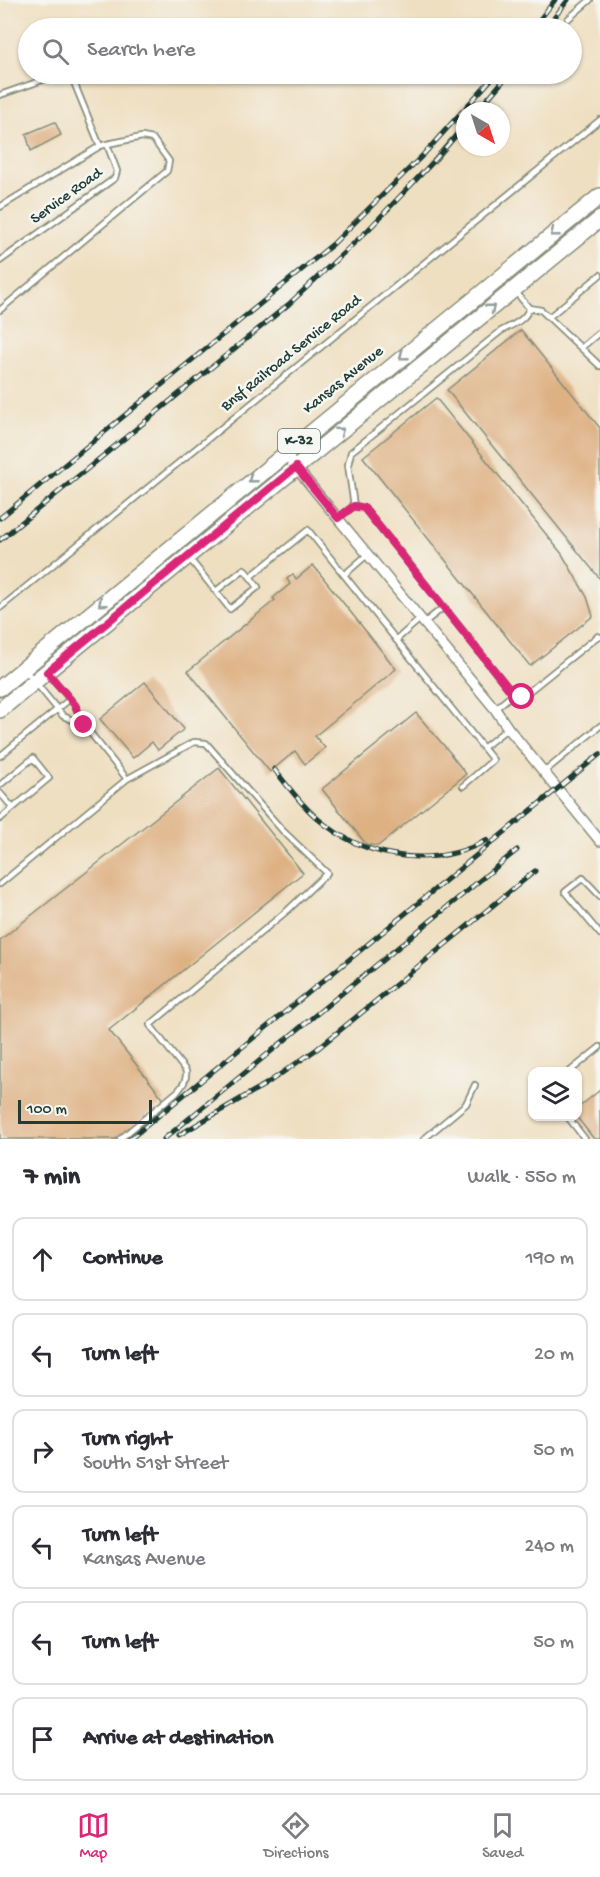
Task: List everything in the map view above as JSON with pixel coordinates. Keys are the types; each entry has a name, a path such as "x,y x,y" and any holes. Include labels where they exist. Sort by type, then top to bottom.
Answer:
{"main road":[{"name":"Kansas Avenue","path":"0,688 600,196"},
{"name":"K-32","path":"0,710 599,222"}],"street":[{"path":"284,453 495,709 600,841"}],"lane":[{"path":"569,18 590,0"},
{"name":"Service Road","path":"0,95 31,84"},
{"name":"Service Road","path":"75,84 100,146"},
{"name":"Bnsf Railroad Service Road","path":"0,608 600,120"},
{"path":"0,310 167,171 169,161 153,139 142,137 108,144"},
{"name":"Service Road","path":"0,207 100,146 108,144 117,171 115,178 0,261"},
{"path":"586,207 599,222"},
{"path":"549,317 600,275"},
{"path":"514,289 529,308 541,310 600,366"},
{"path":"354,506 348,465 351,452 501,331 522,319 528,314 529,308"},
{"path":"581,348 600,332"},
{"path":"338,518 354,506 364,508 518,698 598,636 600,638"},
{"path":"250,577 308,530 493,760 463,786"},
{"path":"176,542 230,609 258,586 244,569 216,591"},
{"path":"344,575 367,555"},
{"path":"396,640 444,607"},
{"path":"24,668 41,677 75,705 84,725 127,779"},
{"path":"41,677 63,716 84,725"},
{"path":"495,709 513,694"},
{"path":"0,756 69,699"},
{"path":"544,772 600,726"},
{"path":"483,748 508,728"},
{"path":"0,884 127,779 194,742 206,743 284,831 327,873 288,910 150,1025 186,1071 187,1076 184,1084 178,1090 120,1139"},
{"path":"0,784 33,758 49,778 0,819"},
{"path":"0,793 13,808"},
{"path":"600,896 583,878 565,892 600,934"},
{"path":"574,1067 600,1047"},
{"path":"424,1139 466,1104 475,1085"},
{"path":"571,1121 585,1139"}],"building":[{"path":"55,122 61,135 31,151 26,134"},
{"path":"521,330 600,428 600,579 447,390"},
{"path":"436,398 562,554 587,597 593,616 530,666 363,457"},
{"path":"313,565 396,669 315,736 325,748 305,764 295,751 270,772 188,671 275,600 273,598 290,584 287,579 293,574 296,579"},
{"path":"145,682 184,729 158,750 152,742 133,758 100,719"},
{"path":"416,713 466,774 378,846 366,844 322,789"},
{"path":"219,768 303,873 109,1030 165,1101 118,1139 0,1139 0,940"},
{"path":"600,1090 600,1139 594,1139 580,1121 582,1121 582,1105"}],"railway":[{"path":"541,18 555,0"},
{"path":"554,18 568,0"},
{"path":"0,518 333,244 423,155 487,84"},
{"path":"485,102 500,84"},
{"path":"0,540 289,304 367,231 456,135"},
{"path":"130,1139 600,754"},
{"path":"274,769 319,820 345,838 384,853 426,857 468,849 487,840"},
{"path":"164,1139 517,850"},
{"path":"179,1135 266,1084 317,1049 535,871"}],"route":[{"path":"84,725 75,705 47,672 296,467 338,518 354,506 364,508 513,694 518,698 522,697"}]}
